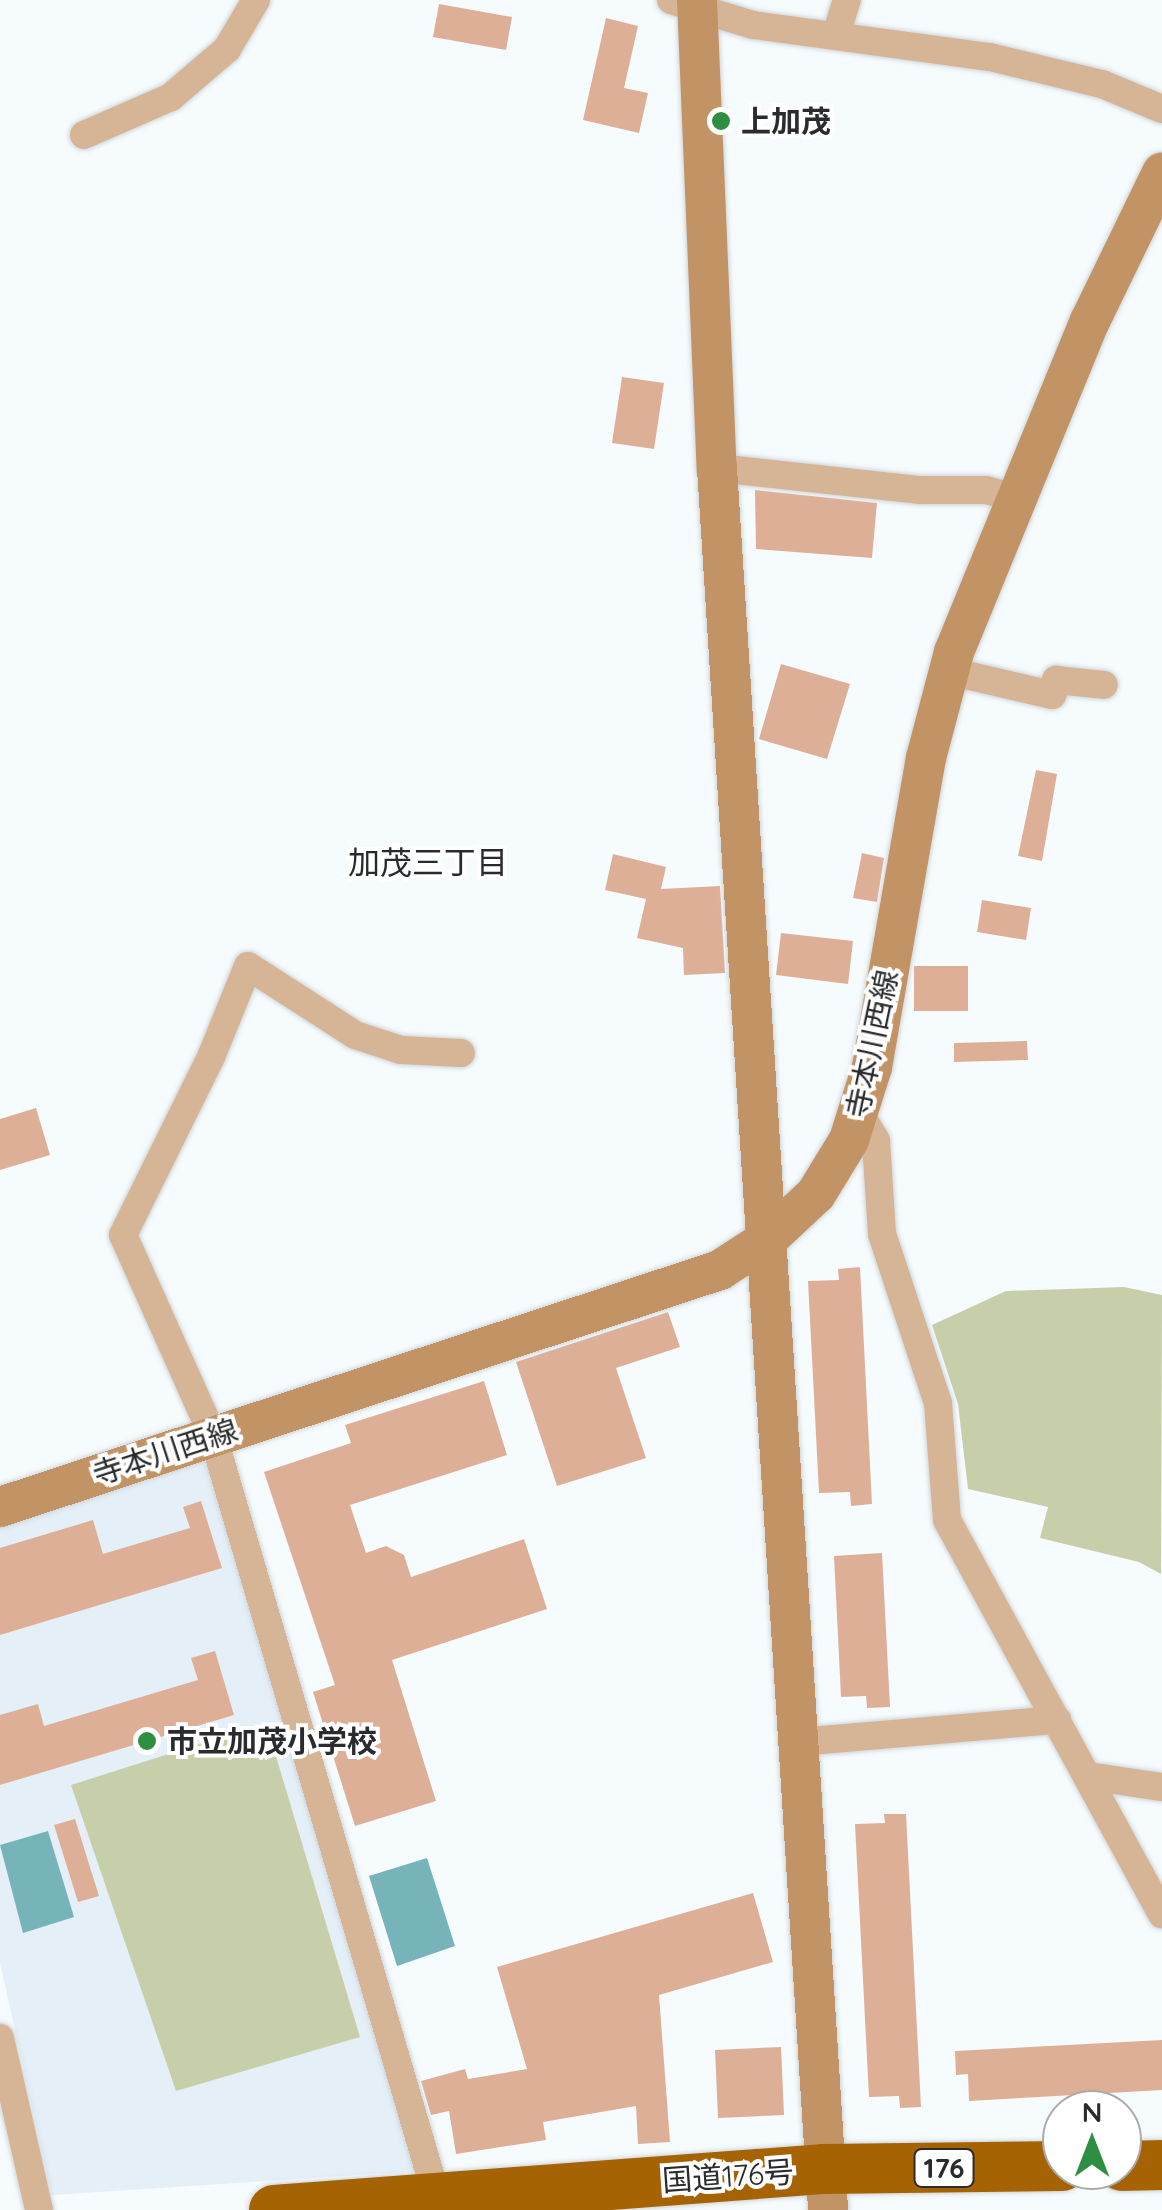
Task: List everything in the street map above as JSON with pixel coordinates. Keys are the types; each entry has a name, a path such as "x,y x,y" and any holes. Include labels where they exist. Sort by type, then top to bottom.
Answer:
{"highway":[{"name":"国道176号","path":"274,2210 437,2198 827,2193 1042,2168"}],"street":[{"path":"84,135 171,97 227,49 256,0"},
{"path":"837,32 848,0"},
{"path":"827,2193 688,4 753,25 837,32 990,57 1102,84 1162,109"},
{"name":"寺本川西線","path":"0,1507 720,1270 769,1238 816,1194 860,1114 949,671 974,594 1019,499 1090,320 1162,173"},
{"path":"718,468 921,490 986,490 1019,499"},
{"path":"949,671 1052,695 1056,680 1104,685"},
{"path":"437,2198 213,1436 123,1235 208,1064 248,966 355,1035 402,1050 462,1053"},
{"path":"860,1114 876,1141 882,1234 938,1403 947,1520 1162,1914"},
{"path":"798,1742 1058,1720"},
{"path":"1088,1776 1162,1786"},
{"path":"0,2038 38,2210"}],"shaded area":[{"name":"市立加茂小学校","path":"208,1450 420,2171 52,2195 0,1963 0,1518"}],"green space":[{"path":"1124,1287 1162,1295 1161,1574 1139,1562 1040,1538 1048,1507 968,1489 958,1404 932,1325 1006,1291"},
{"path":"266,1723 360,2037 176,2091 71,1785"}],"water":[{"path":"48,1831 74,1917 23,1933 0,1845"},
{"path":"427,1858 455,1946 397,1966 369,1876"}],"building":[{"path":"439,4 512,17 506,50 433,37"},
{"path":"606,18 638,26 624,88 648,93 639,133 583,120"},
{"path":"622,377 664,383 654,449 612,443"},
{"path":"755,490 877,503 872,558 756,549"},
{"path":"781,664 850,684 827,759 759,739"},
{"path":"1036,770 1057,774 1042,861 1018,856"},
{"path":"862,853 884,858 877,902 853,898"},
{"path":"613,854 666,867 661,889 720,886 725,973 684,975 683,948 637,938 646,899 605,890"},
{"path":"982,900 1031,908 1026,940 977,932"},
{"path":"781,933 853,941 848,984 776,975"},
{"path":"914,966 968,966 968,1011 914,1011"},
{"path":"1027,1041 1028,1060 954,1062 954,1043"},
{"path":"36,1108 50,1155 0,1170 0,1119"},
{"path":"860,1267 872,1504 851,1506 850,1492 819,1493 808,1281 839,1280 838,1269"},
{"path":"668,1312 680,1347 616,1368 646,1458 557,1486 516,1362"},
{"path":"484,1381 507,1455 350,1505 366,1553 386,1546 404,1555 411,1577 524,1539 547,1609 392,1660 436,1801 355,1826 313,1692 335,1685 264,1472 351,1443 345,1425"},
{"path":"201,1501 222,1568 0,1635 0,1548 93,1520 103,1554 190,1528 183,1507"},
{"path":"882,1553 890,1707 867,1708 866,1696 841,1697 834,1556"},
{"path":"215,1651 234,1715 0,1785 0,1715 38,1704 44,1726 198,1680 191,1658"},
{"path":"884,1814 906,1814 921,2107 900,2108 899,2096 869,2097 855,1824 885,1823"},
{"path":"75,1819 99,1896 78,1902 54,1825"},
{"path":"753,1893 773,1962 659,1995 670,2142 638,2144 636,2106 543,2122 546,2140 456,2154 449,2111 431,2115 421,2081 465,2069 468,2079 527,2069 497,1967"},
{"path":"1162,2040 1162,2090 1042,2090 1042,2097 969,2101 968,2074 956,2075 955,2051"},
{"path":"781,2047 784,2115 718,2118 715,2050"}],"place":[{"name":"上加茂","path":"721,121"},
{"name":"市立加茂小学校","path":"147,1741"}],"district":[{"name":"加茂三丁目","path":"428,862"}]}
